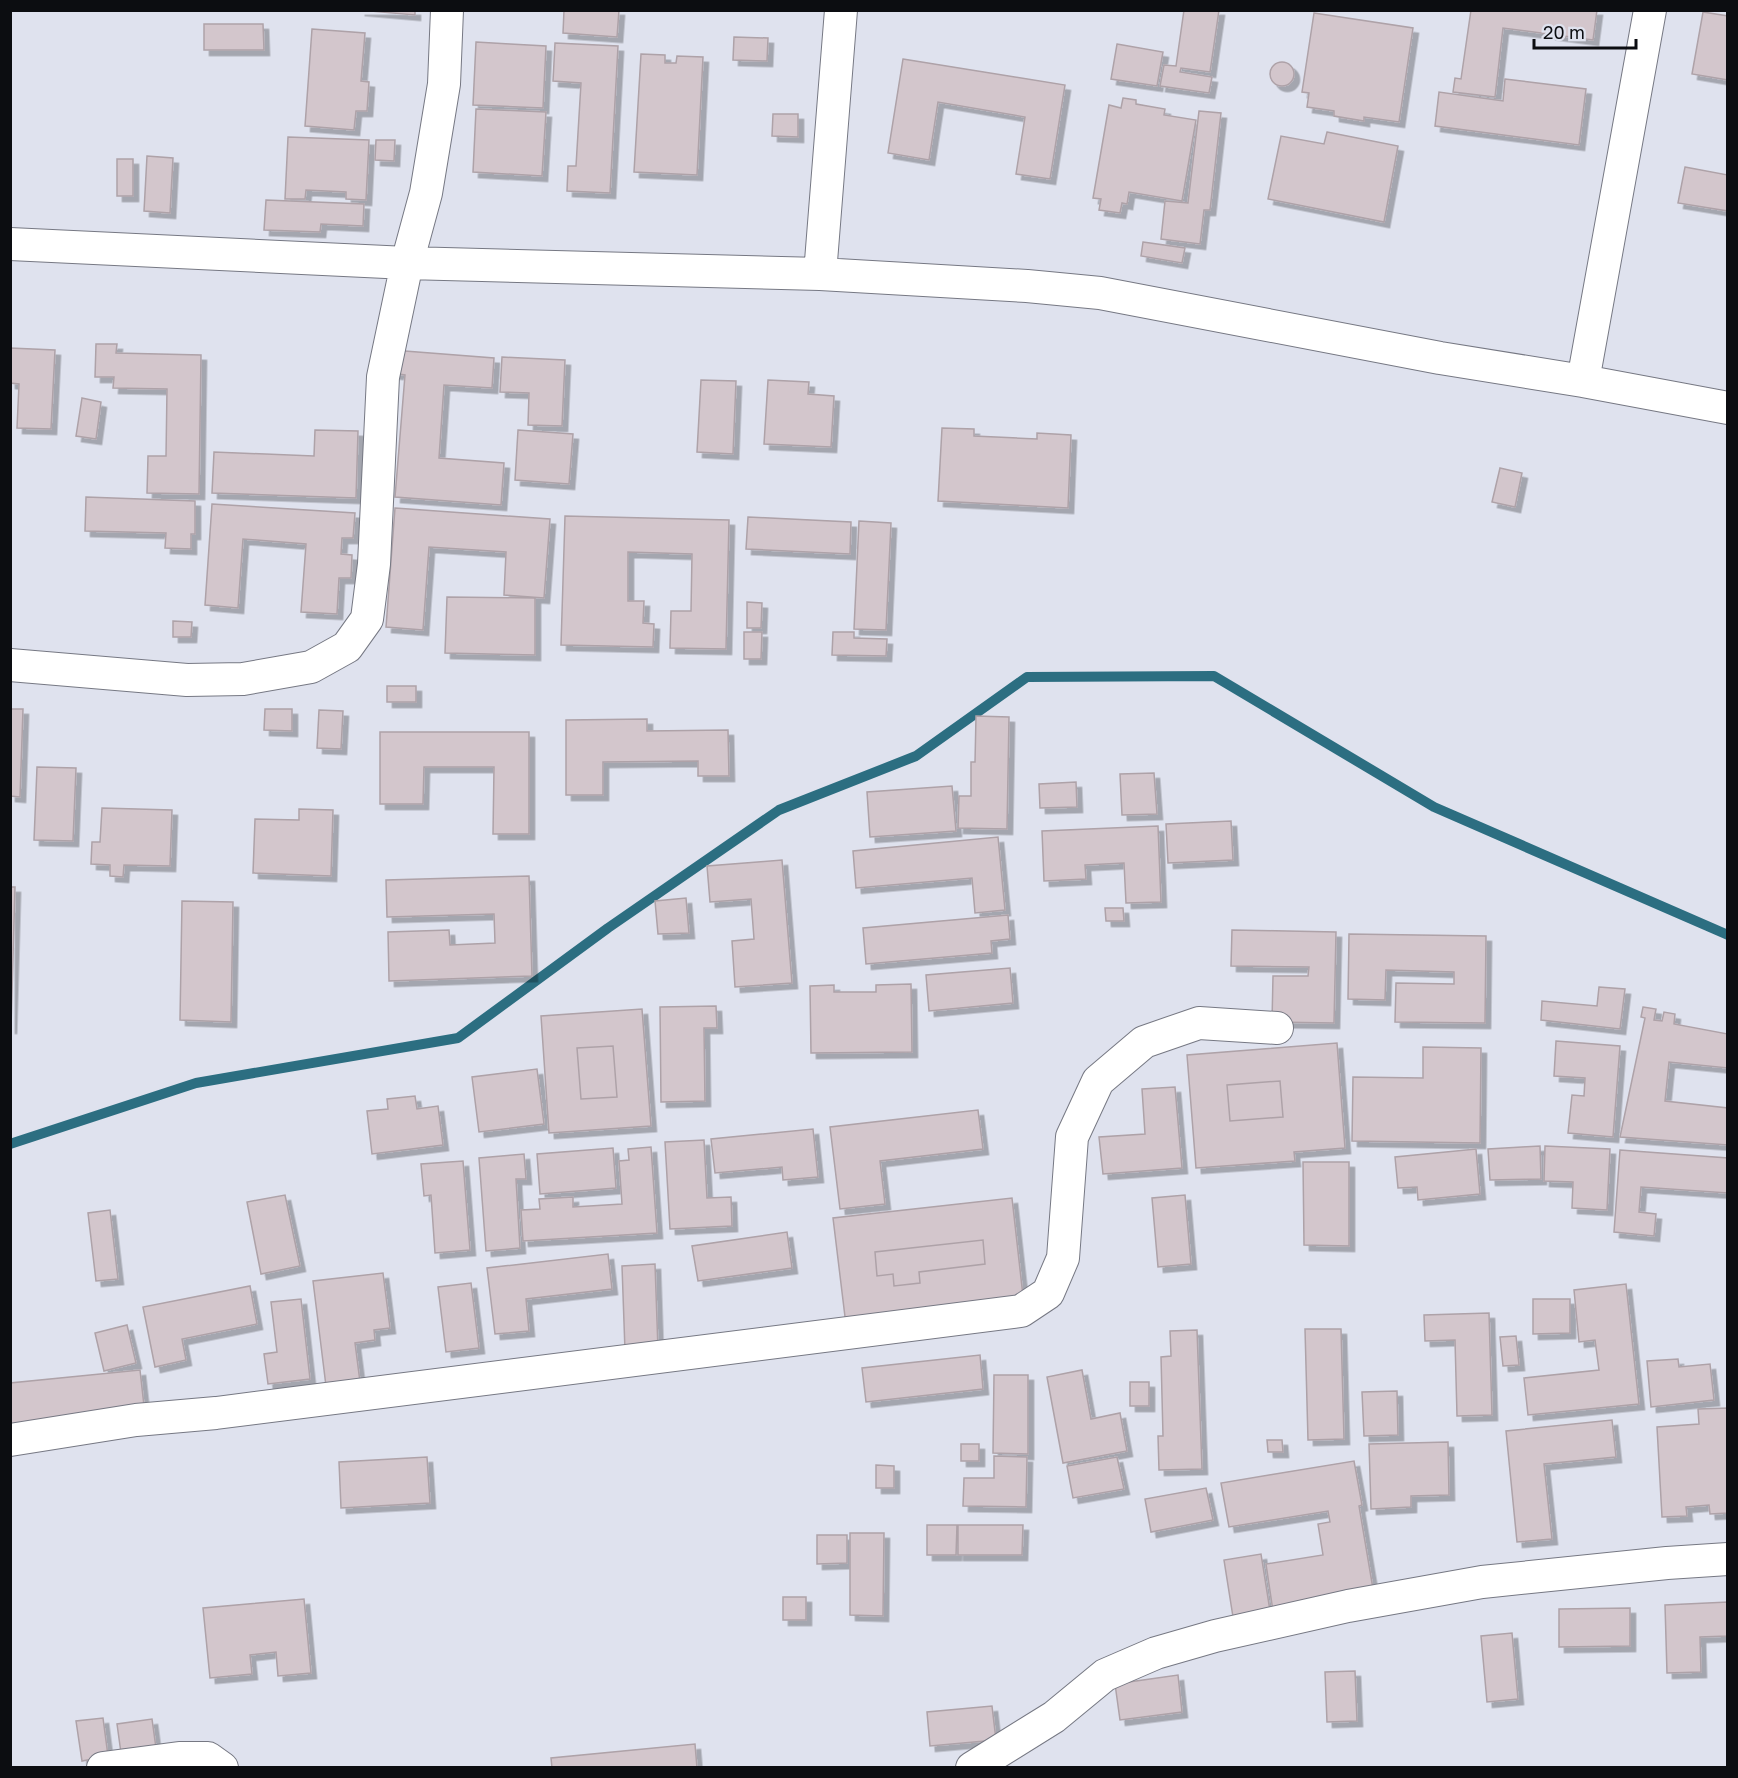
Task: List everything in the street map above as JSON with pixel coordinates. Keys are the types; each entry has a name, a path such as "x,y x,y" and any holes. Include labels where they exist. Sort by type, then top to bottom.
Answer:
{"street":[{"path":"10,664 187,680 243,679 311,667 347,647 367,619 374,564 383,377 407,263 426,193 444,84 447,10"},
{"path":"820,274 841,10"},
{"path":"1583,381 1650,10"},
{"path":"10,244 407,263 820,274 1027,286 1100,293 1440,358 1728,408"},
{"path":"10,1440 136,1420 216,1413 1021,1311 1048,1293 1064,1258 1072,1137 1098,1082 1144,1042 1199,1023 1278,1028"},
{"path":"972,1767 1054,1717 1105,1675 1156,1653 1215,1636 1348,1605 1482,1582 1728,1558"},
{"path":"102,1767 179,1758 208,1758 222,1767"}],"building":[{"path":"359,10 415,10 415,15"},
{"path":"564,10 619,10 617,37 563,33"},
{"path":"1184,10 1219,10 1210,72 1181,68 1180,72 1212,77 1209,93 1160,86 1164,65 1176,66"},
{"path":"1471,10 1597,10 1593,40 1503,28 1495,97 1453,92 1455,78 1461,79"},
{"path":"1703,12 1728,16 1728,80 1692,74"},
{"path":"1314,13 1413,28 1399,122 1364,117 1364,121 1334,116 1334,111 1307,107 1309,93 1302,92"},
{"path":"204,24 263,24 264,50 204,50"},
{"path":"312,29 365,33 361,81 369,82 367,111 356,111 354,130 305,126"},
{"path":"734,37 768,38 767,61 733,60"},
{"path":"476,42 546,46 543,108 473,105"},
{"path":"555,43 618,46 610,193 567,191 568,166 576,166 581,83 553,81"},
{"path":"1117,44 1163,52 1157,86 1111,79"},
{"path":"641,54 665,55 665,63 676,63 677,56 703,57 697,175 634,172"},
{"path":"903,59 1065,85 1050,179 1016,174 1025,117 938,102 929,160 888,153"},
{"path":"1282,62 1291,65 1294,74 1291,83 1282,86 1273,83 1270,74 1273,65"},
{"path":"1505,79 1586,89 1579,145 1435,126 1439,92 1503,101"},
{"path":"1123,98 1136,100 1136,104 1165,109 1164,115 1196,120 1182,201 1129,192 1127,204 1122,203 1120,213 1099,210 1101,199 1093,198 1109,105 1121,108"},
{"path":"476,109 546,112 542,176 473,172"},
{"path":"1199,111 1221,113 1210,210 1204,210 1200,244 1161,239 1165,201 1188,203"},
{"path":"773,114 798,114 798,137 772,136"},
{"path":"1327,132 1398,146 1384,222 1268,199 1281,136 1324,144"},
{"path":"288,137 369,140 366,200 346,199 346,192 306,190 305,199 285,199"},
{"path":"376,140 395,140 394,161 375,160"},
{"path":"147,156 173,158 170,213 144,211"},
{"path":"117,159 133,159 133,196 117,196"},
{"path":"1685,167 1728,175 1728,211 1678,203"},
{"path":"266,200 364,204 363,226 321,224 320,232 264,230"},
{"path":"1143,242 1185,248 1182,263 1141,256"},
{"path":"96,344 117,344 116,353 201,355 199,494 147,493 148,456 166,456 167,389 113,388 114,377 95,377"},
{"path":"10,348 55,350 51,429 17,428 19,384 10,383"},
{"path":"392,350 494,358 492,388 444,385 439,458 504,463 501,505 395,497 405,375 391,373"},
{"path":"502,357 565,360 562,426 528,425 529,393 500,392"},
{"path":"701,380 736,381 733,454 697,452"},
{"path":"768,380 809,382 808,394 834,396 831,447 764,444"},
{"path":"82,398 101,402 96,439 76,436"},
{"path":"942,428 974,429 974,436 1037,439 1037,433 1071,435 1068,508 938,501"},
{"path":"315,430 358,431 356,498 212,493 214,452 314,456"},
{"path":"518,430 573,434 569,484 515,480"},
{"path":"1500,468 1522,473 1515,507 1492,502"},
{"path":"86,497 195,501 195,534 191,534 191,549 165,548 166,533 85,531"},
{"path":"212,504 355,513 353,538 342,538 341,554 352,555 351,578 339,578 337,614 301,612 306,544 243,539 238,608 205,605"},
{"path":"395,508 550,519 544,598 504,595 506,552 429,547 423,630 386,627"},
{"path":"565,516 729,520 726,649 670,648 671,611 691,611 692,554 628,552 628,601 644,601 643,623 654,624 653,647 561,645"},
{"path":"748,517 851,522 850,554 746,549"},
{"path":"859,521 891,523 886,630 854,629"},
{"path":"447,597 535,598 535,655 445,653"},
{"path":"747,602 762,603 761,628 747,628"},
{"path":"173,621 192,622 191,637 173,637"},
{"path":"744,632 762,632 761,659 744,659"},
{"path":"833,632 854,632 854,638 887,639 886,656 832,655"},
{"path":"387,686 416,686 416,702 387,702"},
{"path":"10,709 23,709 20,797 10,796"},
{"path":"265,709 292,709 292,731 264,730"},
{"path":"319,710 343,711 341,749 317,748"},
{"path":"976,716 1009,717 1007,829 958,828 959,796 971,796 971,762 975,762"},
{"path":"647,719 647,731 728,730 729,776 698,776 698,761 603,762 603,795 566,795 566,720"},
{"path":"380,732 529,732 529,834 493,834 494,767 424,767 423,804 380,804"},
{"path":"37,767 76,768 73,841 34,840"},
{"path":"1154,773 1157,814 1122,815 1120,774"},
{"path":"1076,782 1077,807 1040,808 1039,784"},
{"path":"952,786 956,831 870,837 867,792"},
{"path":"102,808 172,810 170,866 124,865 123,877 110,876 110,865 91,864 92,842 100,842"},
{"path":"299,809 333,810 331,876 253,873 255,819 299,820"},
{"path":"1231,821 1233,860 1168,863 1166,824"},
{"path":"1158,826 1161,902 1126,903 1124,863 1085,865 1086,879 1044,881 1042,831"},
{"path":"998,837 1005,910 975,913 972,878 856,888 853,851"},
{"path":"782,860 792,983 735,987 732,941 754,939 751,899 710,902 707,866"},
{"path":"529,876 532,976 389,981 388,932 449,930 450,945 495,943 494,914 387,917 386,880"},
{"path":"10,887 15,887 11,1028 10,1028"},
{"path":"686,898 689,933 658,934 655,901"},
{"path":"182,901 233,902 231,1022 180,1020"},
{"path":"1105,908 1123,908 1124,921 1106,921"},
{"path":"1008,915 1010,939 991,941 992,953 866,964 863,928"},
{"path":"1232,930 1336,932 1334,1023 1272,1022 1273,976 1308,976 1309,967 1231,966"},
{"path":"1349,934 1486,936 1485,1023 1395,1022 1396,983 1454,984 1454,972 1386,970 1385,1000 1348,999"},
{"path":"1010,968 1013,1003 929,1011 926,975"},
{"path":"911,984 912,1052 811,1053 810,986 834,985 834,992 876,992 876,985"},
{"path":"1599,987 1625,989 1620,1029 1541,1020 1542,1001 1597,1006"},
{"path":"716,1006 717,1028 704,1028 705,1101 661,1102 660,1007"},
{"path":"1643,1007 1656,1009 1654,1020 1662,1021 1664,1012 1675,1014 1674,1024 1728,1034 1728,1068 1669,1062 1665,1101 1728,1108 1728,1145 1620,1137 1645,1018 1641,1017"},
{"path":"642,1009 651,1126 549,1133 541,1016","holes":["613,1046 617,1097 581,1099 577,1048"]},
{"path":"1556,1041 1620,1046 1613,1137 1568,1133 1572,1095 1584,1096 1585,1078 1554,1076"},
{"path":"1337,1043 1345,1148 1294,1152 1295,1161 1196,1168 1187,1055","holes":["1280,1081 1283,1117 1230,1121 1227,1085"]},
{"path":"613,1046 617,1097 581,1099 577,1048"},
{"path":"1423,1047 1481,1048 1480,1143 1352,1141 1353,1077 1423,1078"},
{"path":"537,1069 544,1124 479,1132 472,1077"},
{"path":"1280,1081 1283,1117 1230,1121 1227,1085"},
{"path":"1175,1087 1182,1168 1103,1174 1099,1137 1145,1134 1142,1089"},
{"path":"415,1096 417,1109 438,1106 443,1145 372,1154 367,1111 388,1109 387,1099"},
{"path":"978,1110 983,1149 880,1161 885,1204 840,1209 830,1127"},
{"path":"813,1129 818,1177 783,1180 782,1167 715,1173 711,1139"},
{"path":"704,1140 707,1198 731,1197 732,1226 670,1229 665,1142"},
{"path":"1540,1146 1541,1179 1490,1180 1488,1149"},
{"path":"1545,1146 1610,1149 1607,1210 1572,1208 1573,1182 1544,1181"},
{"path":"651,1147 657,1233 523,1241 521,1210 540,1209 539,1199 573,1197 573,1207 622,1204 619,1161 629,1160 628,1149"},
{"path":"613,1148 616,1188 540,1194 537,1154"},
{"path":"1476,1149 1480,1194 1418,1200 1417,1187 1398,1188 1395,1157"},
{"path":"1620,1150 1728,1158 1728,1193 1641,1187 1639,1212 1656,1214 1654,1236 1614,1232"},
{"path":"524,1154 526,1179 516,1179 520,1248 486,1251 479,1158"},
{"path":"463,1161 470,1250 435,1253 431,1195 424,1196 421,1164"},
{"path":"1303,1162 1349,1162 1349,1246 1304,1245"},
{"path":"285,1195 300,1266 261,1274 247,1202"},
{"path":"1185,1195 1191,1264 1158,1267 1152,1198"},
{"path":"1012,1198 1024,1305 846,1325 833,1218","holes":["983,1240 985,1264 919,1272 920,1283 894,1286 893,1274 877,1276 875,1252"]},
{"path":"110,1210 118,1279 96,1281 88,1213"},
{"path":"787,1232 792,1268 698,1281 692,1246"},
{"path":"983,1240 985,1264 919,1272 920,1283 894,1286 893,1274 877,1276 875,1252"},
{"path":"608,1254 612,1289 526,1299 529,1331 495,1334 487,1268"},
{"path":"655,1264 658,1350 625,1351 622,1266"},
{"path":"383,1273 390,1328 374,1330 375,1340 355,1343 360,1382 326,1386 313,1281"},
{"path":"471,1283 479,1348 446,1352 438,1287"},
{"path":"1626,1284 1639,1404 1528,1415 1524,1378 1599,1370 1595,1340 1579,1342 1574,1290"},
{"path":"250,1286 257,1324 182,1339 186,1360 155,1367 143,1307"},
{"path":"301,1299 310,1379 268,1384 264,1354 277,1352 271,1302"},
{"path":"1533,1299 1570,1299 1570,1333 1533,1334"},
{"path":"1489,1313 1492,1415 1457,1416 1455,1340 1425,1341 1424,1315"},
{"path":"127,1325 136,1363 104,1371 95,1333"},
{"path":"1305,1329 1341,1329 1344,1439 1308,1440"},
{"path":"1197,1330 1202,1469 1159,1470 1158,1436 1163,1436 1161,1357 1171,1356 1170,1331"},
{"path":"1516,1336 1519,1365 1503,1366 1500,1337"},
{"path":"980,1355 983,1389 866,1402 862,1368"},
{"path":"1678,1359 1679,1367 1710,1364 1714,1400 1651,1407 1647,1361"},
{"path":"140,1370 145,1415 10,1427 10,1383"},
{"path":"1082,1370 1091,1419 1120,1413 1127,1451 1063,1463 1047,1377"},
{"path":"994,1375 1028,1375 1028,1454 993,1453"},
{"path":"1130,1382 1149,1382 1149,1406 1130,1406"},
{"path":"1397,1391 1398,1435 1364,1436 1362,1392"},
{"path":"1728,1408 1728,1513 1710,1514 1709,1505 1686,1507 1687,1516 1662,1517 1657,1427 1699,1424 1698,1409"},
{"path":"1612,1420 1616,1457 1544,1464 1552,1539 1517,1542 1506,1431"},
{"path":"1267,1440 1282,1440 1283,1452 1268,1452"},
{"path":"1448,1442 1449,1495 1411,1496 1411,1507 1371,1509 1369,1444"},
{"path":"961,1444 979,1444 979,1461 961,1461"},
{"path":"994,1456 1027,1457 1026,1507 963,1506 964,1478 994,1478"},
{"path":"427,1457 430,1503 341,1508 339,1462"},
{"path":"1117,1457 1124,1489 1073,1498 1067,1466"},
{"path":"1354,1461 1374,1595 1273,1611 1266,1564 1323,1555 1318,1524 1330,1522 1328,1511 1229,1527 1221,1483"},
{"path":"876,1465 894,1466 894,1488 876,1488"},
{"path":"1206,1488 1213,1520 1151,1532 1145,1499"},
{"path":"927,1525 957,1525 956,1555 927,1555"},
{"path":"958,1525 1023,1525 1022,1555 958,1555"},
{"path":"850,1533 884,1533 883,1616 850,1615"},
{"path":"817,1535 847,1535 847,1563 817,1564"},
{"path":"1261,1554 1270,1611 1233,1617 1224,1560"},
{"path":"783,1597 806,1597 806,1620 783,1620"},
{"path":"304,1599 311,1673 278,1676 276,1652 250,1655 252,1674 210,1678 203,1608"},
{"path":"1728,1602 1728,1636 1700,1637 1701,1672 1667,1673 1665,1605"},
{"path":"1630,1608 1630,1646 1559,1647 1559,1609"},
{"path":"1512,1633 1518,1699 1487,1702 1481,1636"},
{"path":"1355,1671 1357,1721 1327,1722 1325,1672"},
{"path":"1178,1675 1182,1712 1120,1720 1115,1684"},
{"path":"992,1706 996,1740 930,1746 927,1712"},
{"path":"103,1718 108,1756 82,1761 76,1721"},
{"path":"152,1719 156,1748 121,1753 117,1724"},
{"path":"695,1744 697,1768 552,1768 551,1758"}],"waterway":[{"path":"10,1144 196,1083 458,1038 608,928 779,810 916,756 1027,677 1214,676 1434,807 1728,935"}]}
